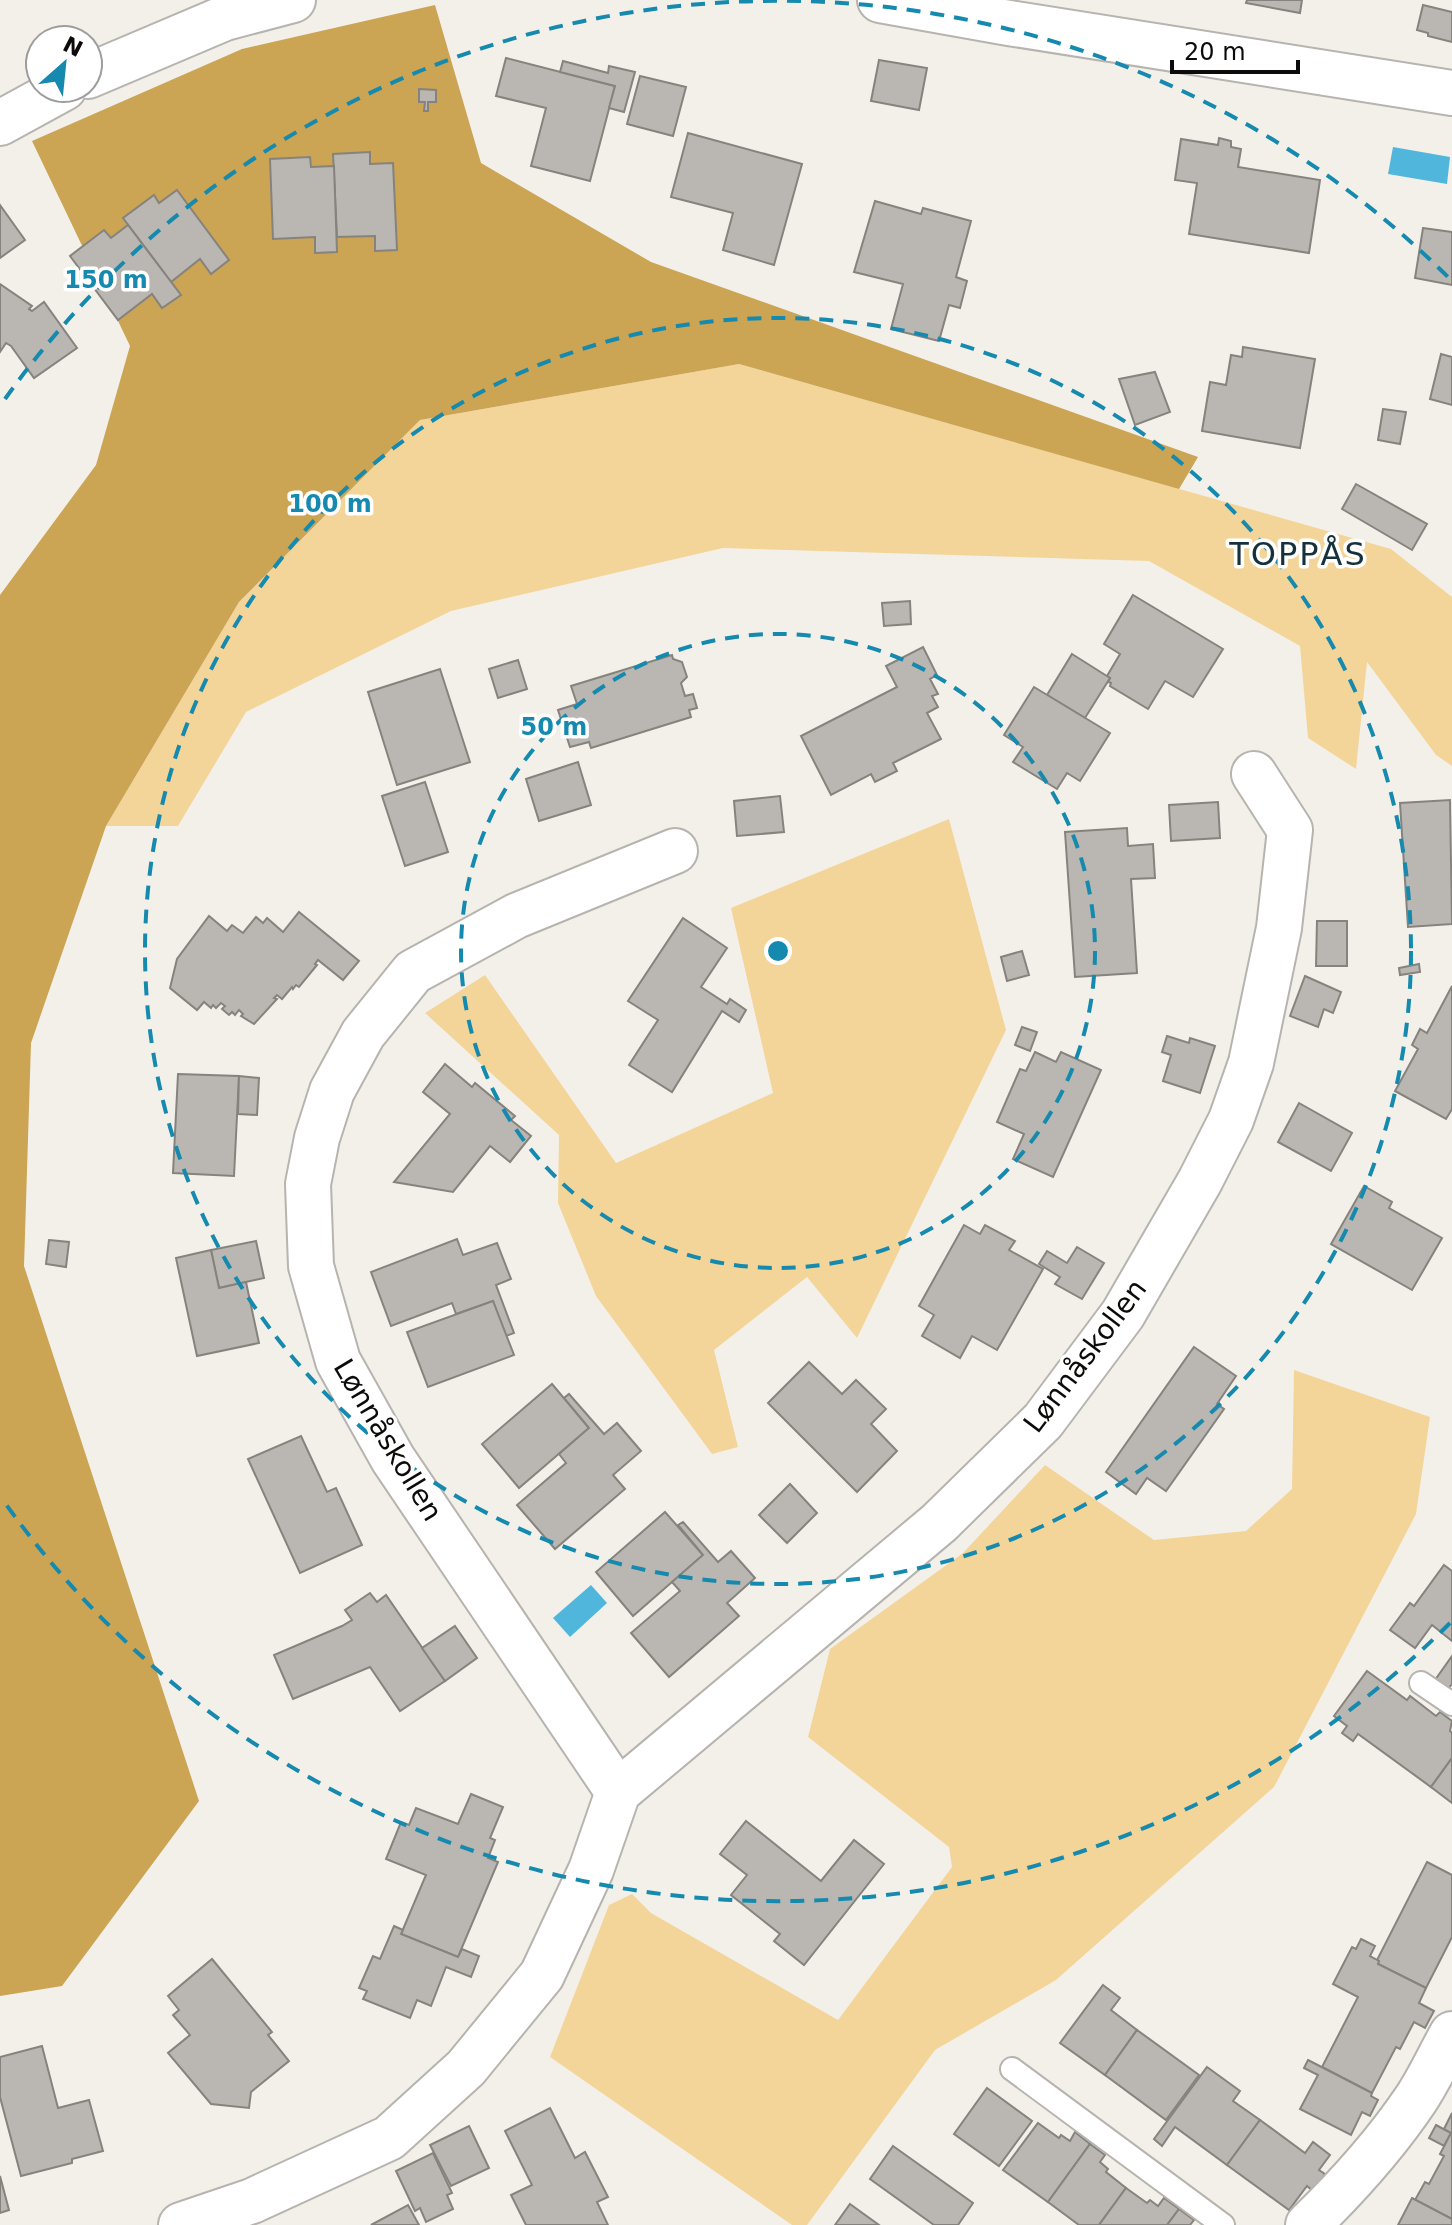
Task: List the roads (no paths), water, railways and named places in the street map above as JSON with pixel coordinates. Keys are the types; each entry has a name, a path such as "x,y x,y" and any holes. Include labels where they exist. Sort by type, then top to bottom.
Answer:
{"street":[{"path":"104,69 225,18 293,0"},
{"path":"880,0 1452,93"},
{"path":"0,123 35,104"},
{"name":"Lønnåskollen","path":"675,851 516,916 413,972 363,1034 332,1091 317,1138 308,1184 311,1266 338,1361 393,1459 618,1792 939,1523 1043,1421 1123,1314 1219,1144 1251,1063 1279,928 1290,830 1254,774"},
{"path":"181,2225 252,2201 389,2138 466,2068 542,1975 591,1870 618,1792"},
{"path":"1308,2225 1353,2182 1391,2134 1418,2096 1452,2034"}],"lane":[{"path":"1421,1683 1452,1704"},
{"path":"1012,2069 1223,2225"}],"water":[{"path":"1393,147 1450,157 1447,184 1388,174"},
{"path":"591,1585 607,1603 570,1637 553,1618"}],"district":[{"name":"TOPPÅS","path":"1298,554"}]}
